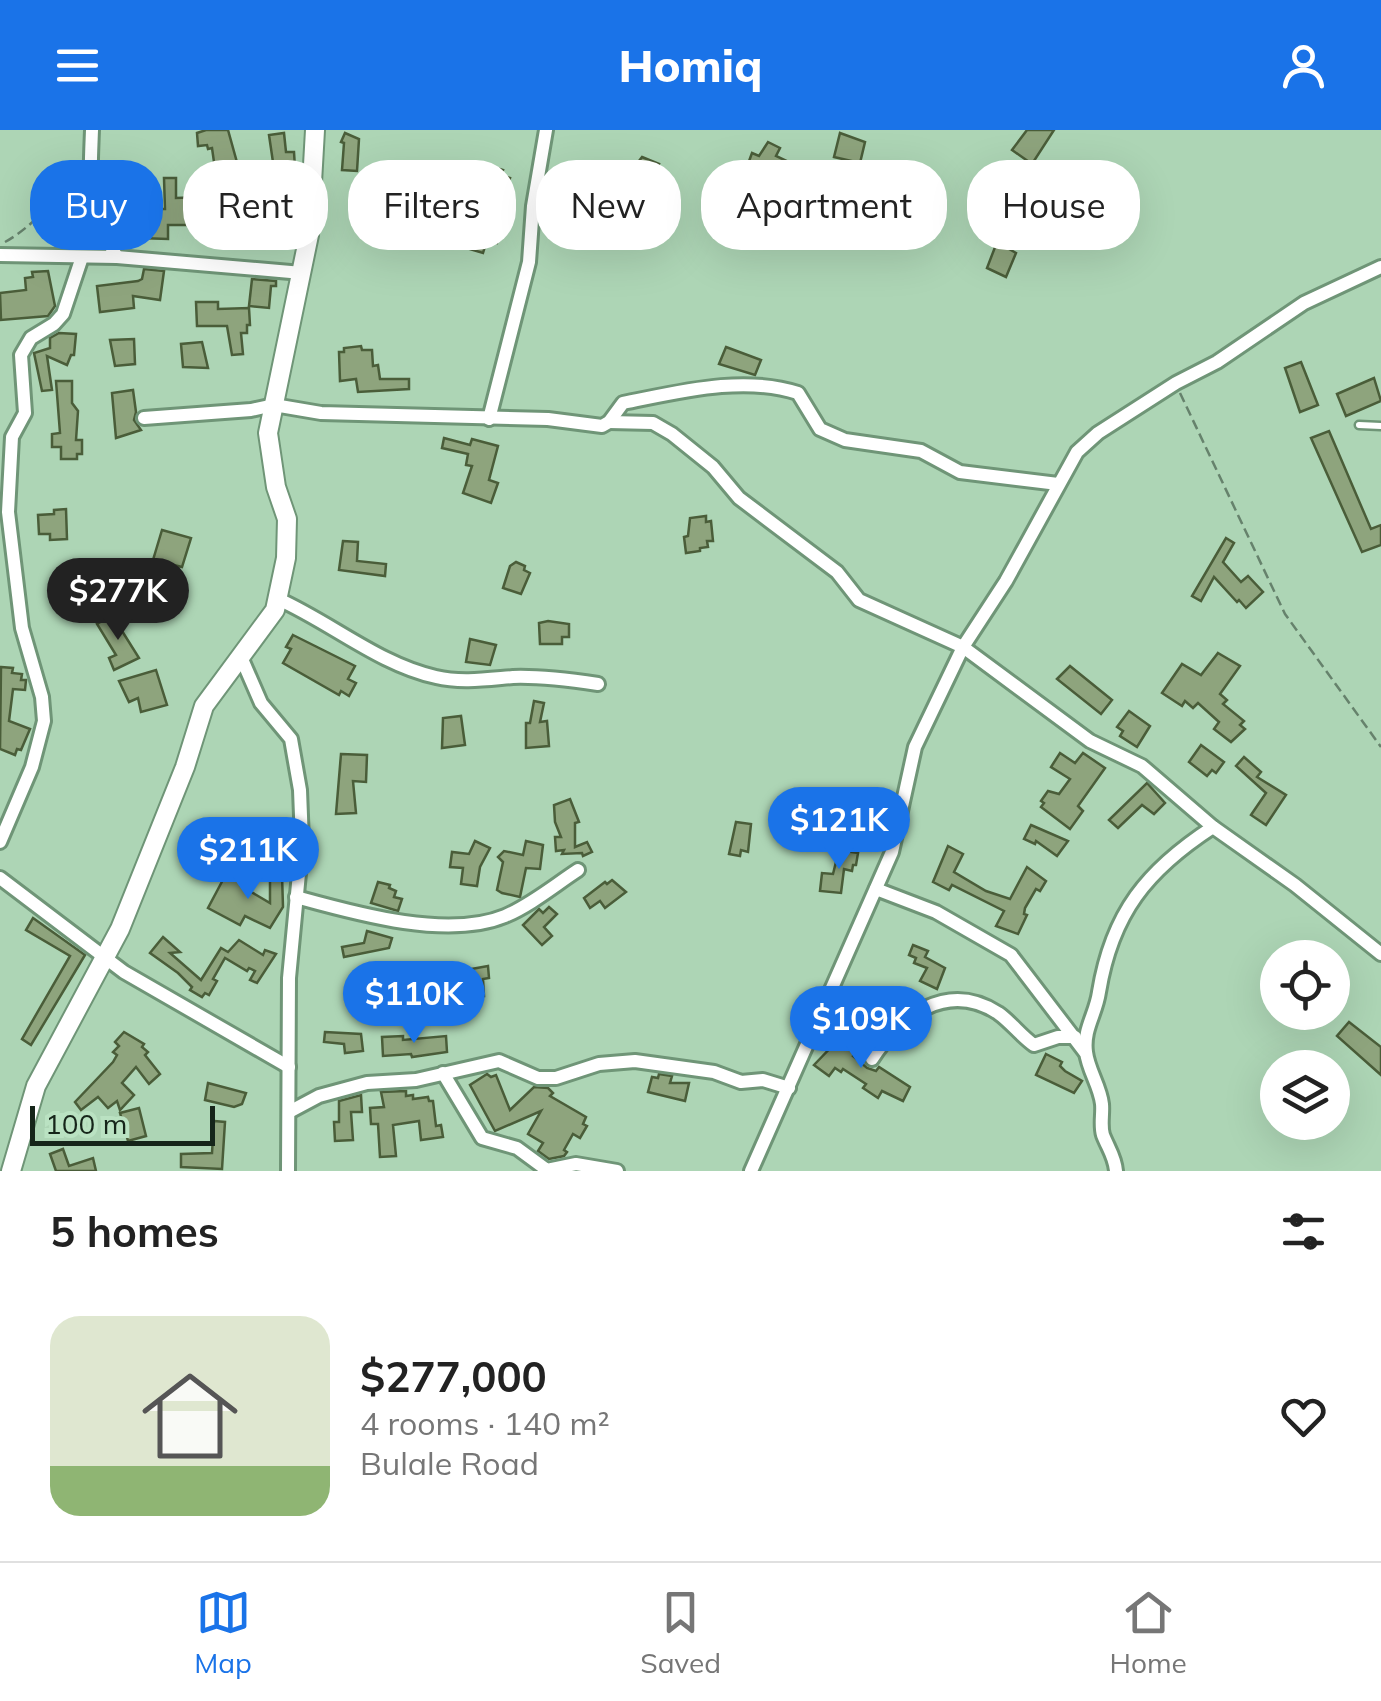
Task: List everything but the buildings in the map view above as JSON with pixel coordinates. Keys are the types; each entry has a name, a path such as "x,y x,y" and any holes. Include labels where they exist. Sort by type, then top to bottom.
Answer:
{"street":[{"path":"11,1171 36,1086 120,929 185,767 204,706 269,621 278,598 286,558 287,519 268,442 309,235 315,130"},
{"path":"489,418 529,262 546,130"},
{"path":"92,133 90,192 97,222 116,257"},
{"path":"0,255 116,257 302,273"},
{"path":"0,842 32,767 44,720 42,696 22,628 8,512 12,437 25,413 21,355 31,338 63,314 82,258"},
{"path":"751,1171 876,889 898,834 910,761 962,647 1006,581 1058,484 1086,442 1304,303 1381,267"},
{"path":"609,422 624,403 717,387 777,388 798,394 820,429 845,440 921,451 960,472 1058,484"},
{"path":"144,418 252,410 274,404 321,414 548,419 590,426 609,422 652,424 672,434 713,468 740,498 837,572 859,600 962,647 1090,740 1142,766 1213,827 1295,885 1381,954"},
{"path":"278,598 382,655 431,676 458,680 526,677 598,684"},
{"path":"242,657 256,694 288,735 295,754 302,842 289,978 288,1171"},
{"path":"1086,1054 1087,1027 1103,965 1130,900 1159,866 1213,827"},
{"path":"296,896 390,921 474,924 506,916 578,870"},
{"path":"0,878 124,972 290,1067"},
{"path":"876,889 936,912 1011,955 1086,1054 1101,1098 1102,1131 1116,1171"},
{"path":"872,1060 886,1039 910,1017 925,1006 949,999 976,1002 990,1009 1034,1046 1058,1037 1074,1037"},
{"path":"290,1112 331,1092 367,1083 416,1080 499,1062 531,1076 550,1078 598,1064 635,1060 714,1072 741,1082 763,1080 789,1088"},
{"path":"442,1074 482,1138 518,1148 547,1170 576,1164 616,1171"}],"lane":[{"path":"1359,426 1381,426"}],"path":[{"path":"0,245 34,219 69,181 92,133"},
{"path":"1176,383 1285,614 1381,747"}]}
